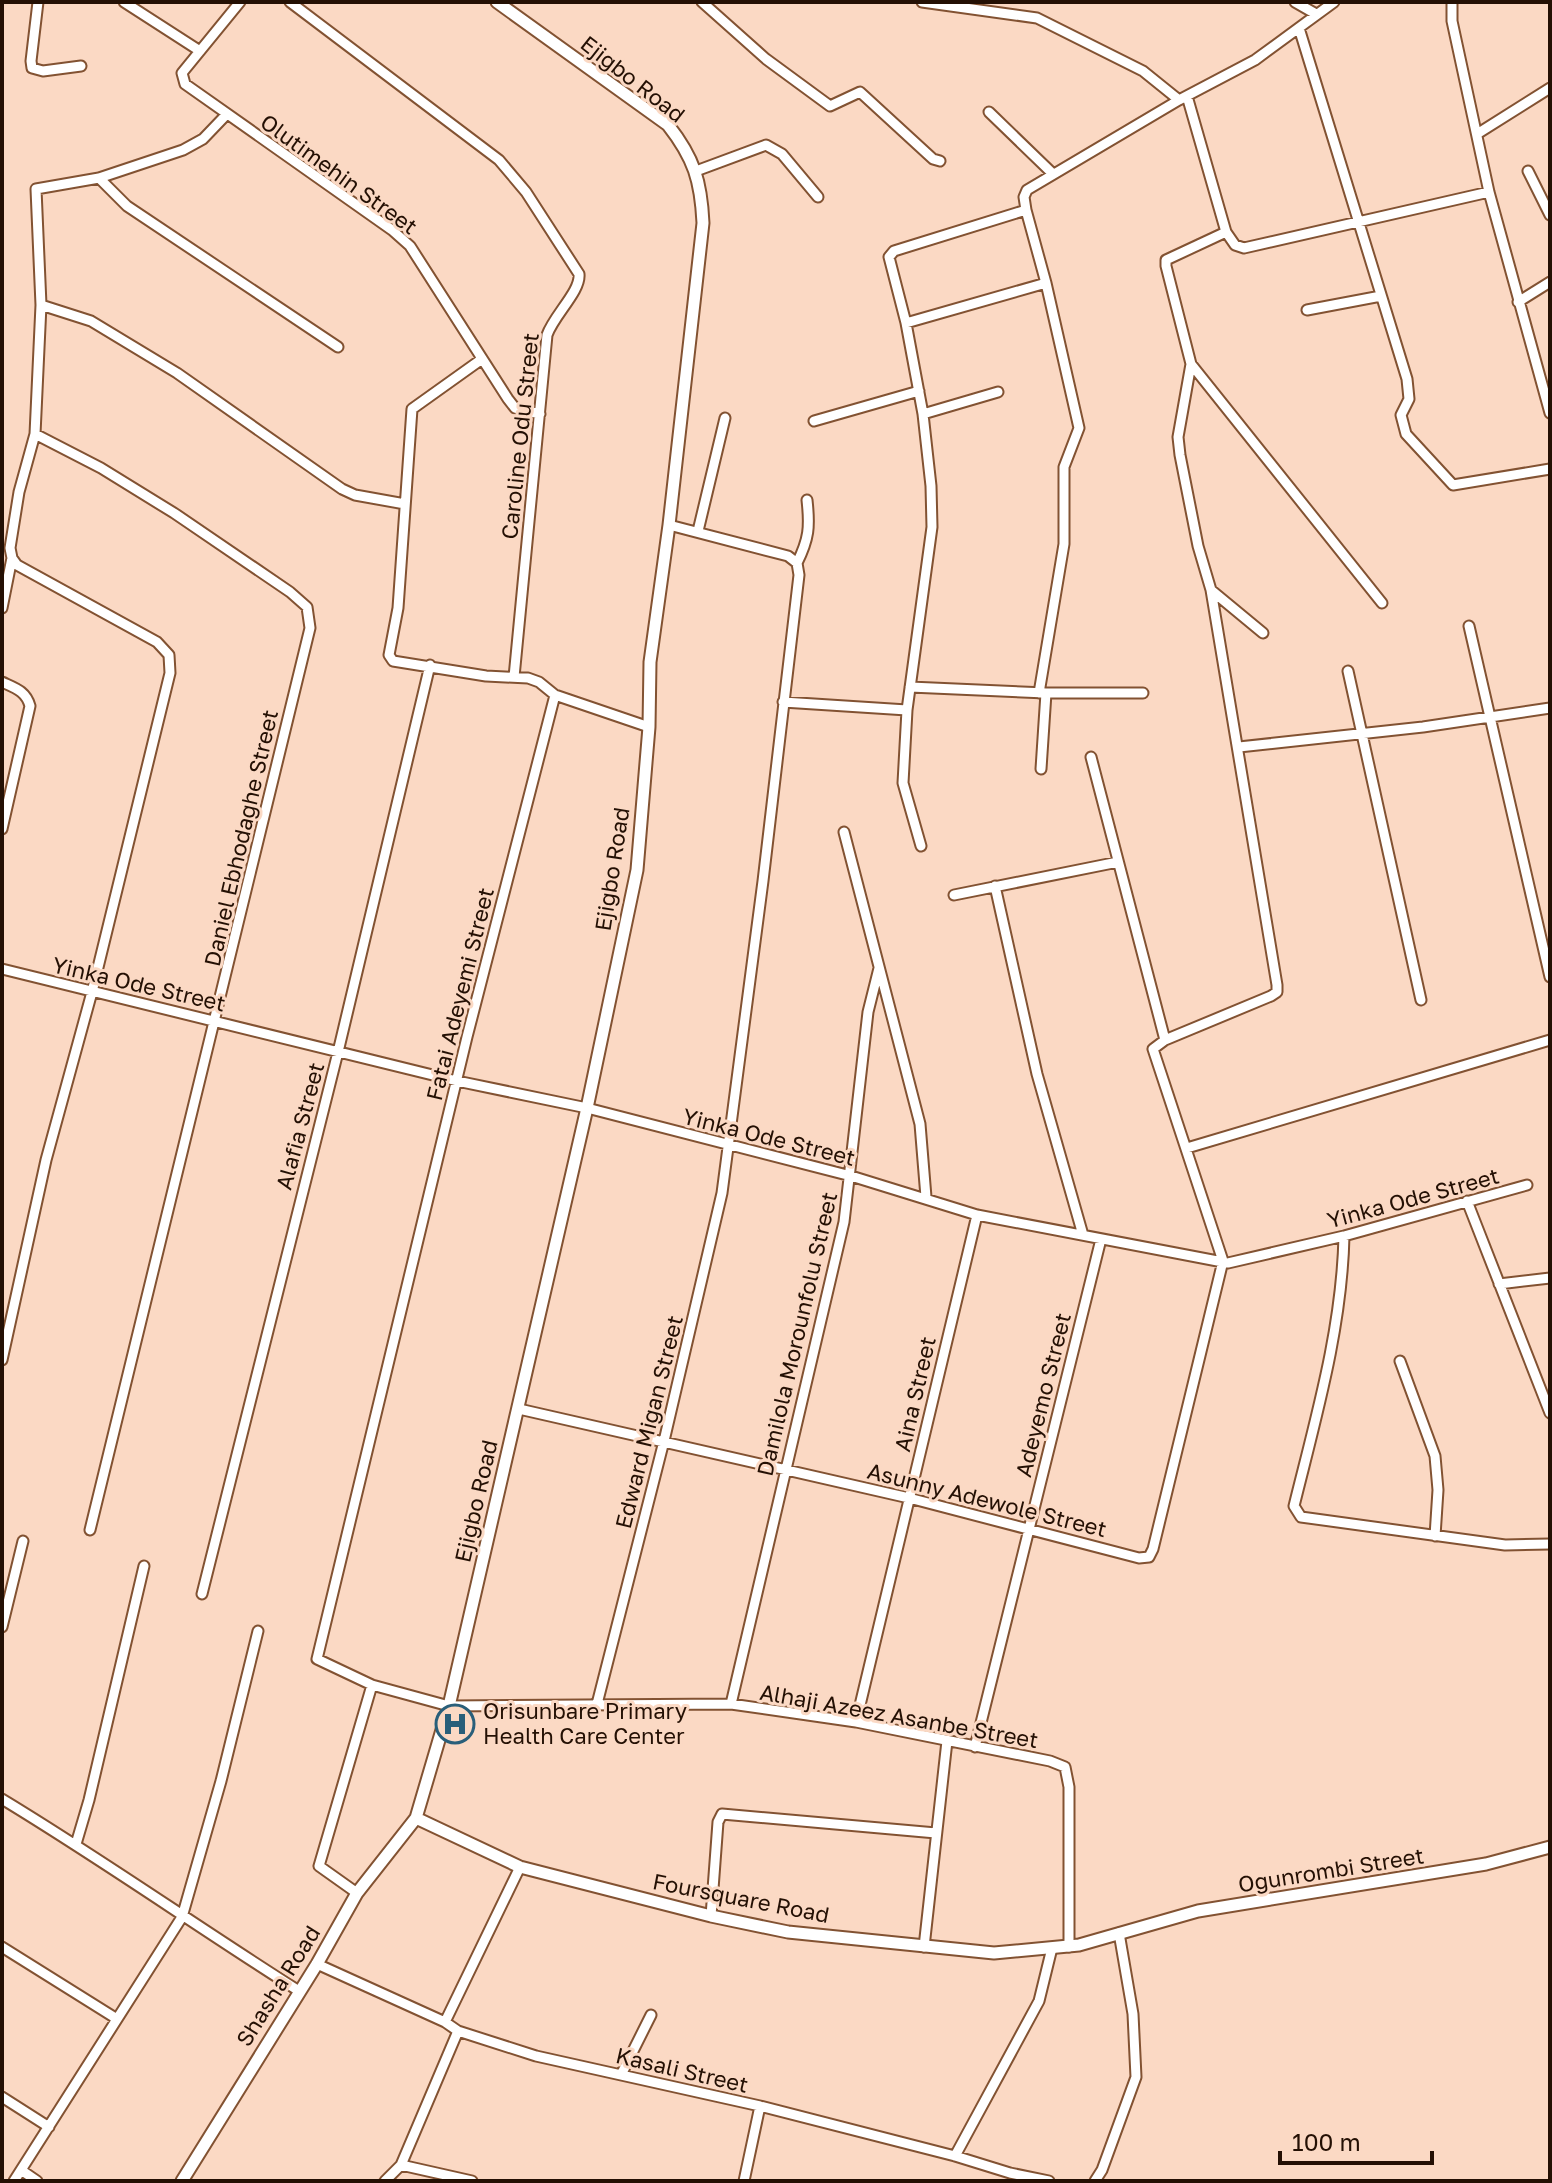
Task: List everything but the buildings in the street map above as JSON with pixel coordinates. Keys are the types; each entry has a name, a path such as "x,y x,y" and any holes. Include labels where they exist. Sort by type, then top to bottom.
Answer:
{"street":[{"path":"38,2 32,68 43,71 81,66"},
{"path":"124,2 200,51 240,2"},
{"name":"Caroline Odu Street","path":"290,2 499,160 526,192 579,274 576,289 553,319 547,335 514,677"},
{"name":"Ejigbo Road","path":"416,1818 449,1706 519,1409 637,870 649,727 650,662 669,525 703,223 702,194 696,171 685,148 668,125 497,2"},
{"path":"922,2 1037,18 1143,71 1183,98 1226,232 1235,245 1244,248 1489,192"},
{"path":"1295,2 1316,14"},
{"path":"1041,769 1042,693 1064,544 1064,467 1079,428 1024,197 1027,190 1052,173 1255,60 1334,2"},
{"path":"1452,2 1452,21 1489,192 1550,413"},
{"path":"710,4 766,59 830,106 860,92 933,159 940,161"},
{"path":"1299,28 1407,379 1409,399 1401,415 1406,434 1453,485 1550,469"},
{"name":"Olutimehin Street","path":"200,51 182,73 181,79 185,84 392,230 410,246 515,408 540,414"},
{"path":"1477,134 1550,88"},
{"path":"989,112 1052,173"},
{"path":"2,608 12,558 10,548 19,492 35,434 41,305 36,189 99,178 195,145 226,115"},
{"path":"696,171 766,145 782,154 818,197"},
{"path":"1528,171 1550,215"},
{"path":"99,178 127,206 338,347"},
{"path":"921,846 903,783 907,710 932,527 931,486 919,391 890,254 1026,210"},
{"path":"1226,232 1166,260 1191,364 1382,603"},
{"path":"1518,302 1550,282"},
{"path":"906,323 1046,283"},
{"path":"1307,310 1381,296"},
{"path":"41,305 91,321 177,373 342,489 355,495 405,504"},
{"path":"482,359 412,409 398,608 389,655 393,661 539,682 555,695 649,727"},
{"path":"1191,364 1178,437 1180,455 1198,546 1211,590 1277,992 1165,1040 1156,1045 1153,1054 1223,1261"},
{"path":"814,421 919,391"},
{"path":"923,414 998,392"},
{"path":"698,531 725,418"},
{"name":"Daniel Ebhodaghe Street","path":"35,434 101,468 174,513 290,592 307,607 310,628 90,1530"},
{"name":"Edward Migan Street","path":"597,1704 664,1441 730,1146 799,575 797,563 807,544 807,500"},
{"path":"669,525 788,556 797,563"},
{"path":"2,1360 46,1160 92,992 170,673 169,655 157,642 17,565 12,558"},
{"path":"1211,590 1263,633"},
{"path":"1469,626 1550,977"},
{"name":"Alafia Street","path":"202,1594 338,1052 430,665"},
{"path":"1348,671 1421,1000"},
{"path":"2,682 21,691 30,706 2,829"},
{"path":"910,687 1042,693 1143,693"},
{"name":"Fatai Adeyemi Street","path":"449,1706 372,1685 317,1659 457,1081 555,695"},
{"path":"783,702 907,710"},
{"path":"1239,747 1490,718 1550,708"},
{"path":"1091,757 1165,1040"},
{"path":"844,832 920,1124 926,1197"},
{"path":"954,895 1118,862"},
{"path":"995,886 1037,1074 1083,1235"},
{"name":"Damilola Morounfolu Street","path":"731,1704 844,1222 868,1012 879,968"},
{"name":"Yinka Ode Street","path":"2,969 457,1081 587,1108 851,1176 977,1215 1223,1261 1233,1262 1344,1236 1527,1185"},
{"path":"1187,1148 1550,1040"},
{"path":"1467,1201 1550,1413"},
{"name":"Aina Street","path":"856,1722 977,1215"},
{"path":"1344,1236 1341,1299 1294,1506 1296,1512 1301,1517 1505,1545 1550,1544"},
{"name":"Adeyemo Street","path":"975,1747 1101,1239"},
{"name":"Asunny Adewole Street","path":"519,1409 786,1468 1139,1558 1149,1557 1223,1261"},
{"path":"1499,1284 1550,1278"},
{"path":"1400,1361 1435,1456 1438,1490 1435,1536"},
{"path":"2,1627 23,1541"},
{"path":"76,1844 144,1566"},
{"path":"14,2181 182,1917 221,1781 258,1631"},
{"path":"357,1893 319,1866 372,1685"},
{"name":"Alhaji Azeez Asanbe Street","path":"449,1706 731,1704 856,1722 1050,1761 1065,1767 1069,1787 1069,1947"},
{"path":"924,1947 947,1741"},
{"path":"2,1799 299,1991"},
{"path":"711,1916 718,1822 722,1814 936,1833"},
{"name":"Shasha Road","path":"182,2181 317,1964 357,1893 416,1818"},
{"name":"Foursquare Road","path":"416,1818 520,1867 711,1916 788,1932 994,1953 1069,1947 1119,1933"},
{"name":"Ogunrombi Street","path":"1119,1933 1198,1911 1486,1864 1550,1847"},
{"path":"445,2022 520,1867"},
{"path":"1095,2181 1102,2170 1136,2077 1133,2014 1119,1933"},
{"path":"2,1947 117,2019"},
{"path":"955,2156 1039,2001 1052,1948"},
{"name":"Kasali Street","path":"317,1964 445,2022 458,2031 536,2056 760,2106 1049,2181"},
{"path":"621,2075 651,2015"},
{"path":"385,2181 401,2165 458,2031"},
{"path":"2,2097 49,2127"},
{"path":"744,2181 760,2106"},
{"path":"401,2165 472,2181"},
{"path":"21,2170 37,2181"}],"place":[{"name":"Orisunbare Primary Health Care Center","path":"455,1724"}]}
